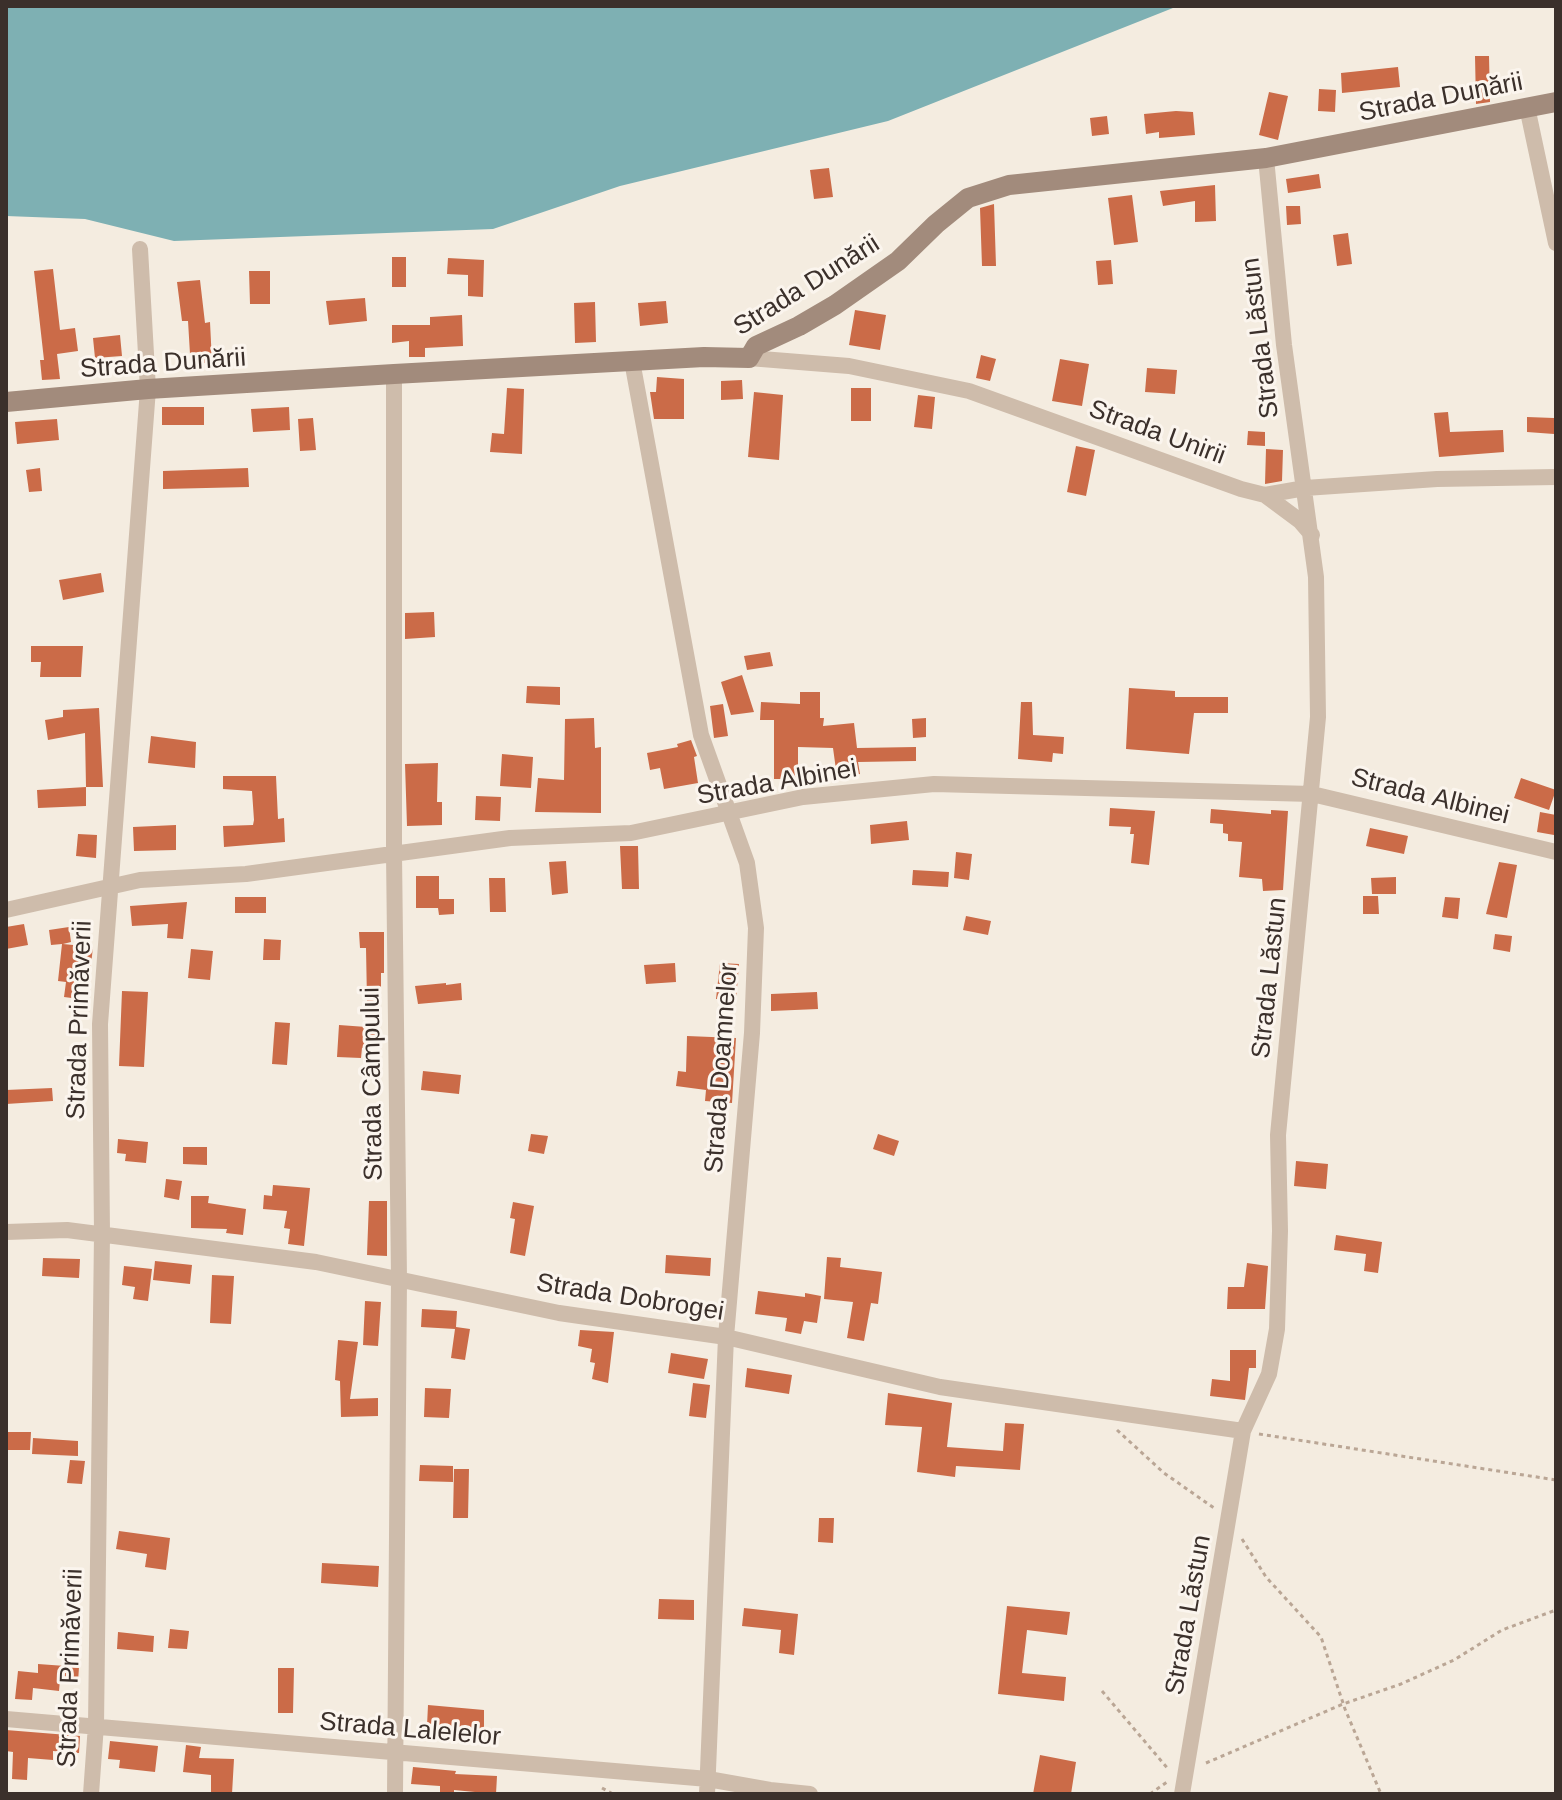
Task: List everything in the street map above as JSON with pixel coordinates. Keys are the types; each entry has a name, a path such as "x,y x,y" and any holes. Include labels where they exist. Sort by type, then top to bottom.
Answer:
{"main road":[{"name":"Strada Dunării","path":"6,402 148,389 394,374 749,358 756,346 835,305 898,261 968,198 1009,185 1266,158 1556,102"}],"street":[{"path":"1527,107 1556,243"},
{"name":"Strada Lăstun","path":"1182,1794 1180,1775 1230,1519 1243,1431 1269,1374 1277,1329 1280,1231 1278,1135 1318,717 1316,577 1284,345 1266,158"},
{"name":"Strada Primăverii","path":"91,1794 96,1725 102,1234 100,1024 148,389 140,249"},
{"name":"Strada Unirii","path":"749,358 849,366 969,391 1265,495 1305,488 1437,479 1556,477"},
{"name":"Strada Doamnelor","path":"632,361 701,735 747,863 756,928 752,1033 726,1337 707,1786"},
{"name":"Strada Câmpului","path":"394,374 394,854 399,1278 395,1794"},
{"path":"1265,495 1300,521 1312,535"},
{"name":"Strada Albinei","path":"6,910 140,880 246,874 510,838 631,833 803,797 934,784 1312,794 1556,852"},
{"name":"Strada Dobrogei","path":"6,1232 67,1230 316,1262 559,1313 726,1337 940,1387 1243,1431"},
{"name":"Strada Lalelelor","path":"6,1719 810,1794"}],"path":[{"path":"1096,1412 1164,1473 1230,1519 1266,1577 1321,1637 1343,1704 1381,1794"},
{"path":"1243,1431 1556,1480"},
{"path":"1150,1794 1180,1775 1343,1704 1401,1684 1454,1660 1502,1630 1556,1610"},
{"path":"1102,1691 1180,1775"}],"water":[{"path":"6,6 1178,6 888,121 620,186 493,229 174,241 85,219 6,216"}],"building":[{"path":"1475,56 1489,56 1490,102 1476,104"},
{"path":"1398,67 1400,87 1342,93 1341,73"},
{"path":"1319,89 1336,90 1335,112 1318,111"},
{"path":"1269,92 1288,96 1278,140 1259,135"},
{"path":"1193,112 1195,135 1159,138 1159,132 1146,134 1144,114"},
{"path":"1107,116 1109,134 1092,136 1090,118"},
{"path":"829,168 833,197 814,199 810,170"},
{"path":"1319,174 1321,188 1288,193 1286,179"},
{"path":"1215,185 1216,221 1195,222 1195,201 1163,206 1160,191"},
{"path":"1132,195 1138,242 1114,245 1108,198"},
{"path":"994,204 996,266 982,266 980,208"},
{"path":"1286,206 1300,206 1301,224 1287,225"},
{"path":"1348,233 1352,264 1337,266 1333,235"},
{"path":"392,257 406,257 406,287 392,287"},
{"path":"448,258 484,260 483,297 468,296 468,275 447,274"},
{"path":"1111,260 1113,284 1098,285 1096,261"},
{"path":"53,269 60,330 75,328 78,351 57,354 60,379 42,380 40,360 44,360 34,271"},
{"path":"249,271 270,271 270,304 250,304"},
{"path":"200,280 205,323 210,322 212,362 198,364 197,354 190,354 188,321 182,321 177,282"},
{"path":"365,298 367,321 329,325 326,301"},
{"path":"666,301 668,323 640,326 638,303"},
{"path":"595,302 596,342 575,343 574,303"},
{"path":"855,310 886,315 880,350 849,345"},
{"path":"462,315 463,346 425,348 425,357 409,357 409,341 392,343 392,325 430,325 430,317"},
{"path":"120,335 122,356 95,358 93,338"},
{"path":"981,355 996,359 990,381 976,378"},
{"path":"1060,359 1089,364 1082,406 1052,401"},
{"path":"1147,368 1177,370 1175,394 1145,392"},
{"path":"657,377 684,379 684,419 654,419 650,392 656,392"},
{"path":"742,380 743,399 721,400 721,381"},
{"path":"507,388 524,389 522,454 490,452 492,433 504,434"},
{"path":"851,388 871,388 871,421 851,421"},
{"path":"754,392 783,395 779,460 748,457"},
{"path":"918,395 935,397 932,429 914,427"},
{"path":"162,407 204,407 204,425 162,425"},
{"path":"289,407 290,430 253,432 251,409"},
{"path":"1448,412 1450,432 1503,430 1504,452 1439,457 1434,413"},
{"path":"1527,417 1554,418 1554,434 1527,432"},
{"path":"313,418 316,450 300,451 298,419"},
{"path":"57,419 59,440 17,444 15,422"},
{"path":"1248,431 1265,432 1265,446 1247,445"},
{"path":"1076,446 1095,450 1086,496 1067,492"},
{"path":"1266,449 1283,450 1282,481 1265,484"},
{"path":"40,468 42,491 29,492 26,470"},
{"path":"248,468 249,487 163,489 163,471"},
{"path":"101,573 104,592 63,600 59,580"},
{"path":"434,612 435,637 405,639 405,613"},
{"path":"31,646 83,646 81,677 40,677 41,662 31,662"},
{"path":"770,652 773,666 747,670 744,656"},
{"path":"742,675 754,712 731,715 721,682"},
{"path":"527,686 560,687 560,705 526,703"},
{"path":"1129,688 1175,691 1175,697 1228,697 1228,713 1194,713 1189,754 1126,749"},
{"path":"800,692 820,692 823,726 854,723 857,748 916,747 916,761 858,762 860,774 837,777 833,748 798,747 798,779 774,779 774,720 760,720 761,702 800,704"},
{"path":"1021,702 1032,702 1033,735 1064,737 1063,754 1053,753 1052,762 1018,759"},
{"path":"723,704 728,736 714,738 710,706"},
{"path":"99,708 103,787 86,787 85,733 48,740 45,720 63,717 63,710"},
{"path":"594,718 595,748 601,747 601,813 535,812 538,778 564,780 565,719"},
{"path":"926,718 926,737 913,738 912,719"},
{"path":"151,736 196,742 195,768 148,763"},
{"path":"691,740 697,756 694,757 698,783 664,789 660,768 650,770 647,753 678,747 677,744"},
{"path":"502,754 533,757 531,788 500,786"},
{"path":"438,763 437,802 442,802 442,825 407,826 405,764"},
{"path":"223,776 276,776 278,819 284,818 285,842 224,847 223,826 253,825 254,820 252,791 223,789"},
{"path":"1521,778 1556,790 1549,810 1514,798"},
{"path":"86,787 86,806 38,808 37,790"},
{"path":"476,796 501,797 500,821 475,820"},
{"path":"1110,808 1155,811 1149,865 1131,863 1134,834 1130,834 1131,827 1109,826"},
{"path":"1211,809 1271,814 1271,810 1288,811 1283,890 1263,891 1262,879 1239,877 1242,842 1228,841 1228,834 1223,833 1223,824 1210,823"},
{"path":"1540,812 1556,815 1554,835 1537,832"},
{"path":"907,821 909,840 871,844 870,825"},
{"path":"176,825 176,850 134,851 133,827"},
{"path":"1370,828 1408,836 1404,854 1366,846"},
{"path":"78,834 97,835 96,858 76,856"},
{"path":"620,846 638,846 639,889 622,889"},
{"path":"956,852 972,854 969,880 954,878"},
{"path":"566,861 568,893 552,895 549,862"},
{"path":"1499,862 1517,865 1507,918 1486,914"},
{"path":"913,870 949,872 948,887 912,885"},
{"path":"416,876 439,876 439,899 454,899 454,914 439,915 438,908 416,908"},
{"path":"1396,877 1396,894 1372,894 1371,878"},
{"path":"489,878 505,878 506,912 490,912"},
{"path":"1363,896 1378,896 1379,914 1363,914"},
{"path":"235,897 266,897 266,913 235,913"},
{"path":"1445,897 1460,898 1458,919 1442,917"},
{"path":"187,902 183,939 167,938 168,924 132,926 130,906"},
{"path":"966,916 991,921 988,935 963,930"},
{"path":"24,924 28,945 6,949 6,927"},
{"path":"69,927 71,942 63,944 93,947 87,1000 64,997 66,982 58,981 62,944 51,945 49,930"},
{"path":"359,932 384,932 381,1001 367,1001 366,948 360,948"},
{"path":"1495,934 1512,936 1510,952 1493,949"},
{"path":"264,939 281,940 280,960 263,960"},
{"path":"191,949 213,951 210,980 188,978"},
{"path":"675,963 676,982 646,984 644,965"},
{"path":"720,963 739,964 736,1000 716,999"},
{"path":"461,983 462,1000 418,1004 415,986"},
{"path":"122,991 148,992 144,1067 119,1066"},
{"path":"817,992 818,1009 771,1011 771,994"},
{"path":"275,1022 290,1023 287,1065 272,1064"},
{"path":"339,1025 380,1028 379,1049 362,1048 361,1058 337,1057"},
{"path":"687,1036 736,1038 732,1103 705,1101 706,1090 676,1086 678,1071 686,1072"},
{"path":"423,1071 461,1075 459,1094 421,1090"},
{"path":"52,1088 53,1101 6,1104 6,1090"},
{"path":"531,1134 548,1136 544,1154 528,1151"},
{"path":"878,1134 899,1141 894,1156 873,1149"},
{"path":"118,1139 148,1142 146,1163 125,1161 126,1154 117,1153"},
{"path":"183,1147 207,1147 207,1165 183,1164"},
{"path":"1296,1161 1328,1164 1326,1189 1294,1186"},
{"path":"166,1179 182,1181 179,1200 164,1197"},
{"path":"273,1185 310,1188 304,1246 288,1244 290,1229 284,1228 287,1211 263,1209 264,1195 272,1196"},
{"path":"191,1196 209,1196 208,1203 246,1209 243,1235 226,1233 227,1229 191,1228"},
{"path":"369,1201 387,1201 387,1256 367,1255"},
{"path":"513,1202 534,1206 525,1256 510,1253 515,1219 510,1218"},
{"path":"1336,1235 1382,1242 1378,1273 1364,1271 1366,1254 1334,1250"},
{"path":"666,1255 711,1258 710,1276 665,1273"},
{"path":"827,1257 841,1258 840,1267 882,1272 878,1304 871,1303 864,1341 847,1338 853,1302 824,1299"},
{"path":"43,1258 80,1259 79,1278 42,1276"},
{"path":"155,1261 192,1265 190,1284 153,1280"},
{"path":"1247,1263 1268,1266 1265,1309 1227,1309 1228,1287 1244,1287"},
{"path":"124,1266 152,1269 148,1301 133,1299 135,1287 122,1285"},
{"path":"212,1275 234,1276 231,1324 210,1323"},
{"path":"758,1291 821,1296 817,1323 804,1321 801,1334 785,1331 787,1318 755,1314"},
{"path":"365,1301 381,1302 378,1346 363,1345"},
{"path":"422,1309 457,1311 456,1327 470,1329 465,1360 451,1358 455,1329 421,1327"},
{"path":"580,1330 614,1332 608,1383 592,1379 595,1363 590,1362 592,1349 578,1346"},
{"path":"338,1340 358,1342 350,1399 378,1398 378,1416 341,1417 340,1381 335,1380"},
{"path":"1230,1350 1256,1350 1256,1368 1249,1368 1245,1400 1210,1396 1212,1379 1230,1381"},
{"path":"671,1353 708,1359 704,1379 668,1373"},
{"path":"747,1368 792,1375 789,1394 745,1387"},
{"path":"693,1383 710,1385 706,1418 689,1416"},
{"path":"425,1388 451,1389 449,1418 424,1417"},
{"path":"888,1393 952,1403 947,1447 1003,1451 1005,1423 1024,1424 1020,1470 956,1466 955,1477 917,1472 922,1427 885,1425"},
{"path":"6,1432 31,1432 30,1450 6,1450"},
{"path":"33,1438 78,1441 78,1456 32,1454"},
{"path":"70,1460 85,1461 82,1484 67,1483"},
{"path":"420,1465 453,1466 453,1482 419,1481"},
{"path":"454,1469 469,1469 468,1518 453,1518"},
{"path":"819,1518 834,1518 833,1543 818,1542"},
{"path":"119,1531 170,1538 166,1570 145,1567 147,1554 116,1549"},
{"path":"322,1563 379,1566 378,1587 321,1583"},
{"path":"659,1599 694,1600 694,1620 658,1619"},
{"path":"1007,1606 1070,1612 1067,1635 1027,1630 1022,1673 1066,1677 1064,1701 998,1694"},
{"path":"744,1608 798,1614 794,1655 779,1653 781,1630 742,1626"},
{"path":"170,1629 189,1631 187,1649 168,1648"},
{"path":"118,1632 154,1636 153,1652 117,1649"},
{"path":"38,1664 79,1667 78,1682 60,1680 59,1691 33,1688 32,1700 15,1699 18,1671 38,1673"},
{"path":"278,1668 294,1668 293,1713 278,1713"},
{"path":"428,1705 484,1710 484,1729 427,1726"},
{"path":"6,1730 80,1736 79,1753 53,1751 53,1760 28,1758 27,1780 12,1779 13,1752 6,1751"},
{"path":"110,1741 158,1746 155,1772 119,1768 120,1760 108,1759"},
{"path":"186,1745 201,1747 199,1758 234,1759 232,1794 211,1794 211,1775 183,1772"},
{"path":"1040,1755 1076,1762 1071,1794 1033,1794"},
{"path":"413,1767 456,1771 455,1774 497,1776 496,1794 454,1790 454,1794 440,1794 440,1786 411,1784"}]}
